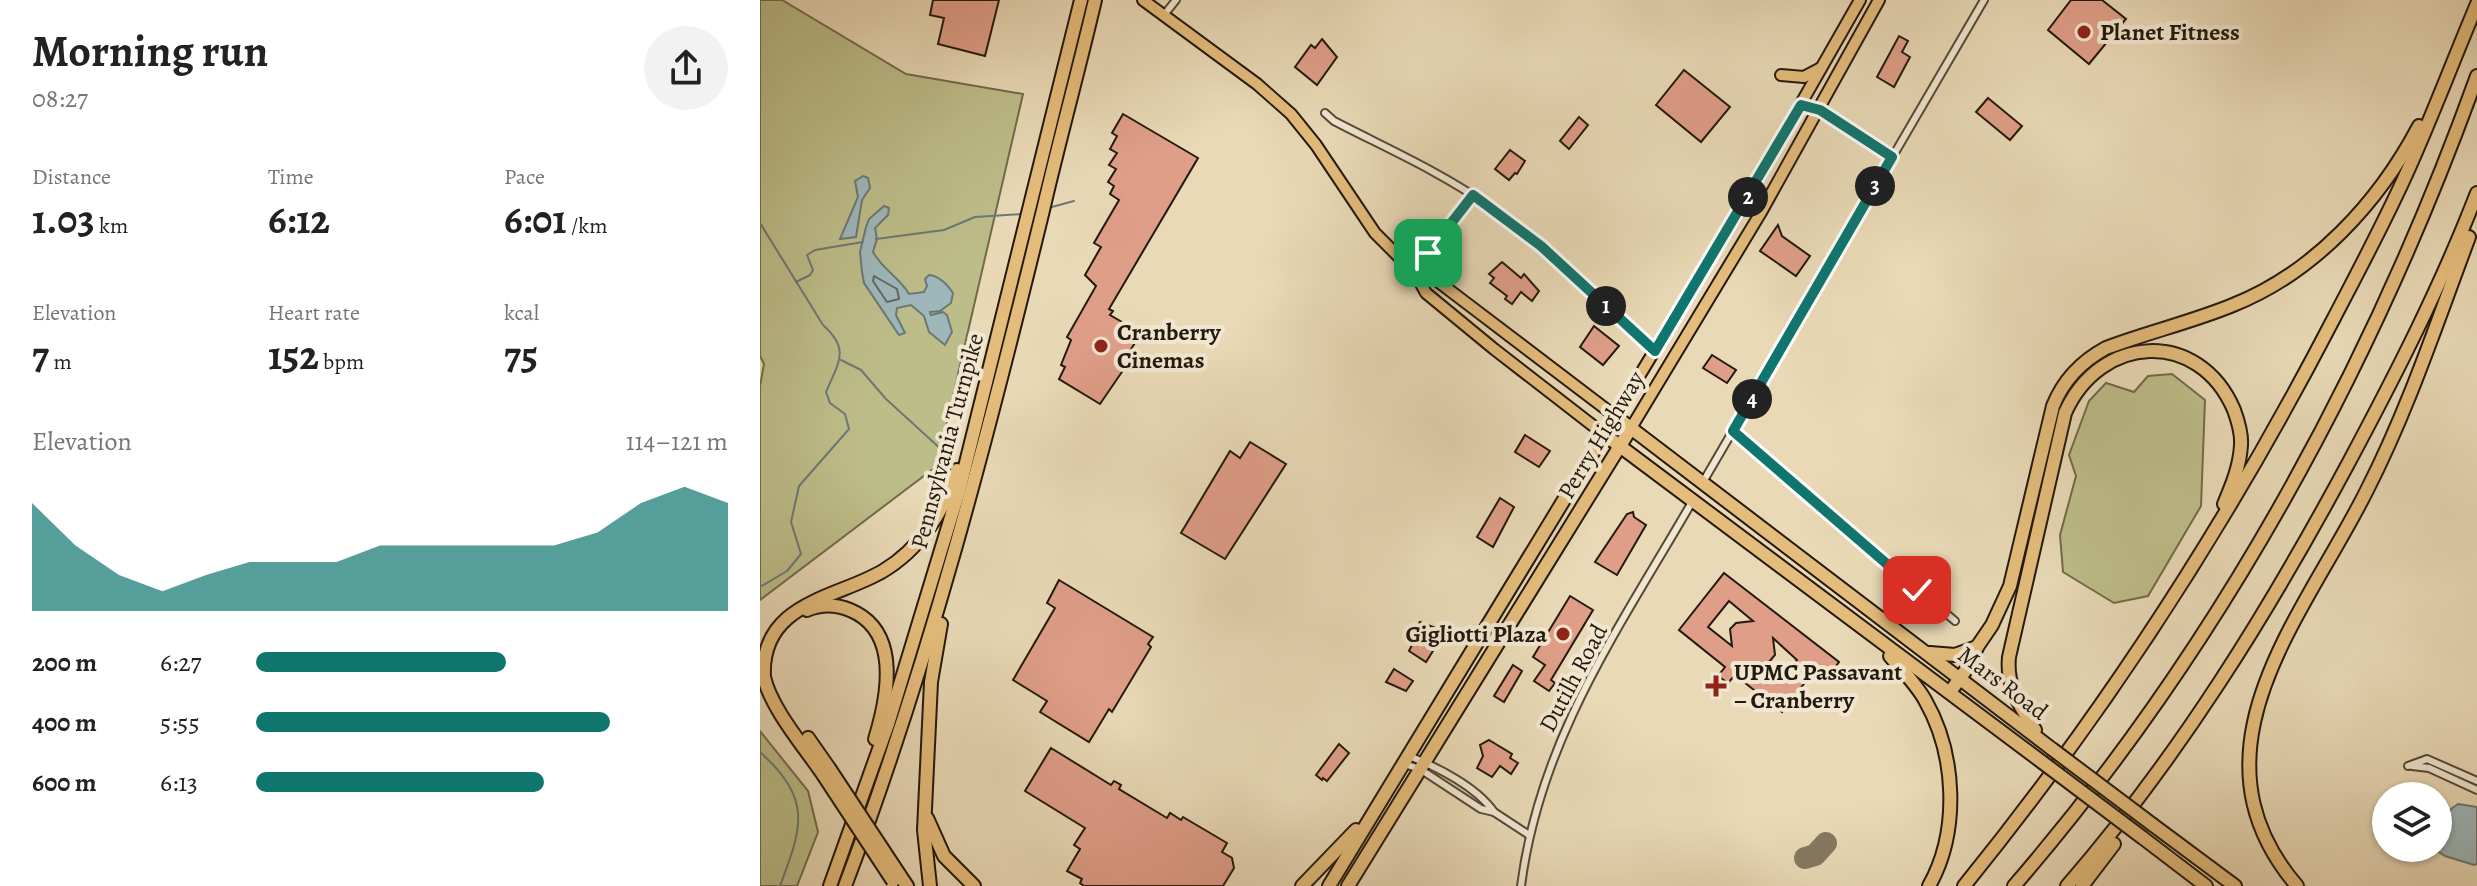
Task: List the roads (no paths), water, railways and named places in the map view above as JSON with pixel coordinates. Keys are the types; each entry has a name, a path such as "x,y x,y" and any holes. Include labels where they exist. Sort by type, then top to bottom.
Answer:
{"highway":[{"name":"Pennsylvania Turnpike","path":"830,886 908,665 959,491 1081,0"},
{"name":"Pennsylvania Turnpike","path":"845,886 889,771 958,542 1095,0"},
{"path":"1964,886 2045,783 2179,588 2241,487 2309,367 2412,161 2477,4"},
{"path":"1950,692 1961,679 1992,625 2010,586 2053,406 2065,382 2085,361 2106,348 2235,305 2273,285 2319,252 2361,211 2387,179 2405,152 2453,59"},
{"path":"2014,886 2128,740 2231,586 2286,495 2373,328 2432,196 2477,76"},
{"path":"2082,886 2126,828 2164,764 2259,620 2320,515 2401,366 2457,246 2477,193"},
{"path":"2297,886 2272,852 2252,799 2249,735 2279,646 2368,490 2430,341 2477,215"},
{"path":"2041,740 2013,694 2008,676 2009,657 2065,413 2086,379 2120,355 2163,352 2193,363 2223,388 2239,421 2242,444 2236,475 2179,588"},
{"name":"Mars Road","path":"1615,416 2235,886"},
{"name":"Perry Highway","path":"1329,886 1615,416"},
{"path":"826,772 769,691 763,665 768,639 776,625 796,607 884,571 920,539 946,498 966,440 974,428"},
{"name":"Perry Highway","path":"1348,886 1631,428"},
{"name":"Mars Road","path":"1605,435 2206,886"},
{"path":"930,886 923,844 931,682 958,542"},
{"path":"855,817 883,705 886,656 879,635 864,618 842,607 820,606 804,610 783,627 774,644 770,672 776,692 826,772 896,880 907,886"},
{"path":"1878,641 1923,696 1936,723 1946,757 1950,815 1940,860 1929,886"},
{"path":"1929,653 1955,655 1977,647"},
{"path":"2067,886 2164,764"},
{"path":"1302,886 1341,848 1382,800"},
{"path":"925,810 944,856 974,886"}],"main road":[{"path":"1143,0 1257,84 1291,114 1316,145 1375,233 1415,273 1426,293 1605,435"},
{"name":"Perry Highway","path":"1615,416 1804,101 1860,0"},
{"name":"Perry Highway","path":"1631,428 1820,110 1879,0"},
{"path":"1781,75 1804,77 1823,67"},
{"path":"1415,273 1436,280 1615,416"}],"street":[{"path":"1164,15 1176,0"},
{"path":"1703,482 1984,0"},
{"path":"1804,101 1892,157"},
{"path":"1325,113 1334,121 1473,195 1541,246 1655,351"},
{"path":"1415,273 1473,195"},
{"name":"Mars Road","path":"1733,431 1955,621"},
{"name":"Dutilh Road","path":"1521,886 1529,835 1565,726 1693,501"},
{"path":"2477,781 2427,759 2408,766 2429,768 2477,790"},
{"path":"1406,760 1486,801 1494,812 1529,835"}],"water":[{"path":"863,176 868,178 870,188 862,200 856,237 840,239 858,197 855,181"},
{"path":"884,206 889,208 888,215 875,228 877,239 873,252 909,294 924,292 927,286 925,279 929,275 951,290 951,303 940,311 930,312 931,315 943,312 947,315 952,332 945,345 929,332 924,316 911,305 897,308 896,315 905,333 899,335 864,283 860,252 866,227 869,219"},
{"path":"2458,804 2477,807 2477,864 2452,858 2452,808"}],"waterway":[{"path":"1048,208 1074,201"},
{"path":"876,239 944,230 975,217 1022,214"},
{"path":"760,223 823,325 837,342 840,357 826,392 830,403 845,414 849,429 799,486 791,522 801,554 787,571 760,587"},
{"path":"796,282 813,270 807,255 815,250 863,242"},
{"path":"841,360 861,370 886,399 943,451"},
{"path":"760,752 789,785 798,815 794,847 780,886"}],"place":[{"name":"Planet Fitness","path":"2084,32"},
{"name":"Cranberry Cinemas","path":"1101,346"},
{"name":"Gigliotti Plaza","path":"1563,634"},
{"name":"UPMC Passavant – Cranberry","path":"1716,686"}]}
